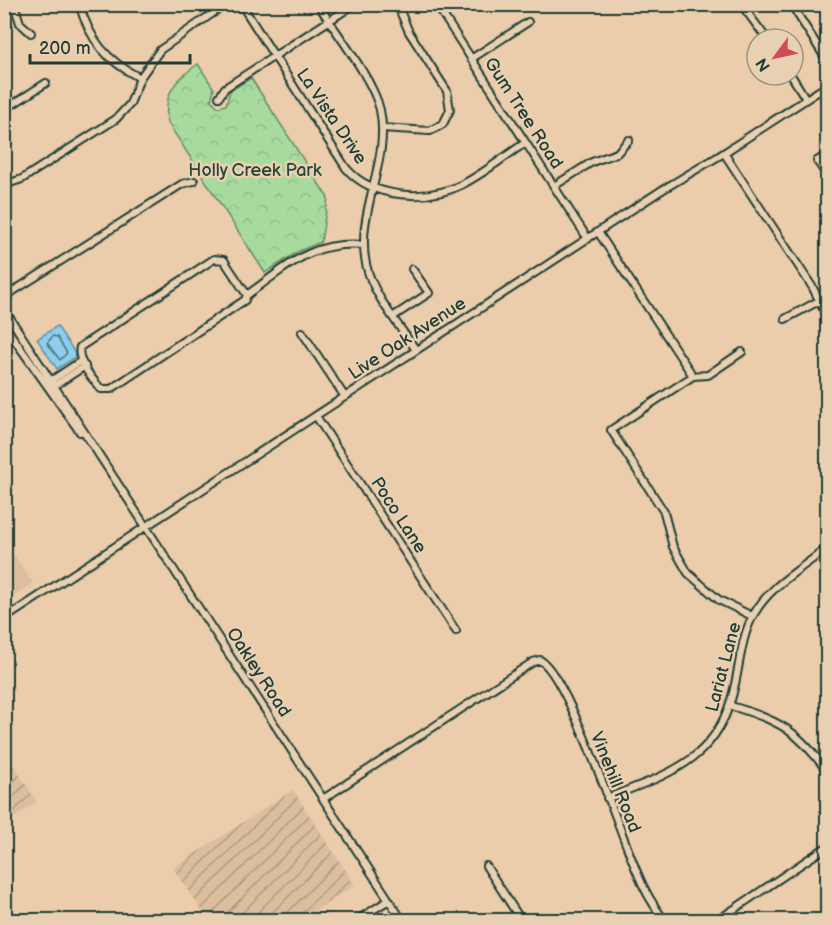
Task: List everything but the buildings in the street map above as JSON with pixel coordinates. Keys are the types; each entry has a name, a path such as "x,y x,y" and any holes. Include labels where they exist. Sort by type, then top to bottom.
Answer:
{"street":[{"path":"14,4 20,23 31,33"},
{"path":"79,4 91,33 106,56 123,70 140,78"},
{"path":"4,185 22,179 116,119 130,104 140,78 165,45 226,4"},
{"name":"La Vista Drive","path":"241,4 346,168 362,183 417,194 440,192 463,184 525,143"},
{"path":"318,4 372,88 380,109 382,128 364,245 369,276 416,350"},
{"path":"219,97 225,88 355,4"},
{"path":"382,128 430,131 443,124 450,110 447,91 409,32 397,4"},
{"name":"Gum Tree Road","path":"436,4 588,238"},
{"path":"741,4 758,27"},
{"path":"791,4 824,56"},
{"path":"471,59 528,22"},
{"path":"4,110 46,83"},
{"name":"Live Oak Avenue","path":"4,619 588,238 828,85"},
{"path":"798,87 806,99"},
{"path":"554,186 592,162 617,153 629,140"},
{"path":"724,153 813,288 828,319"},
{"path":"828,154 817,161 828,177"},
{"path":"4,297 182,184 194,181"},
{"path":"598,232 693,376"},
{"path":"247,295 224,260 214,259 85,343 79,351 83,364 101,389 111,389 238,307 247,295 267,278 304,254 319,248 364,245"},
{"path":"394,316 429,293 412,268"},
{"path":"785,319 828,296"},
{"name":"Oakley Road","path":"4,309 50,385"},
{"name":"Oakley Road","path":"4,325 89,441 402,921"},
{"path":"302,332 345,397"},
{"path":"742,352 708,375 693,376 611,430 664,512 673,547 688,573 707,592 752,616"},
{"path":"50,385 83,364"},
{"name":"Poco Lane","path":"316,416 456,631"},
{"name":"Lariat Lane","path":"607,798 672,772 695,758 720,730 731,706 752,616 776,586 828,547"},
{"name":"Vinehill Road","path":"323,799 536,660 546,663 566,696 645,892 664,921"},
{"path":"731,706 785,726 804,741 828,773"},
{"path":"718,921 828,846"},
{"path":"486,866 520,921"},
{"path":"357,921 389,900"}],"shaded area":[{"path":"4,540 33,583 5,603 4,603"},
{"path":"5,752 37,802 4,824"},
{"path":"293,790 355,885 315,911 318,916 326,911 332,920 208,920 173,868"}],"green space":[{"name":"Holly Creek Park","path":"198,64 214,89 211,100 218,107 226,105 230,91 251,78 328,198 321,242 299,251 265,273 168,123 167,104 172,88 183,75"}],"water":[{"path":"57,326 75,353 74,358 57,369 37,339"}]}
